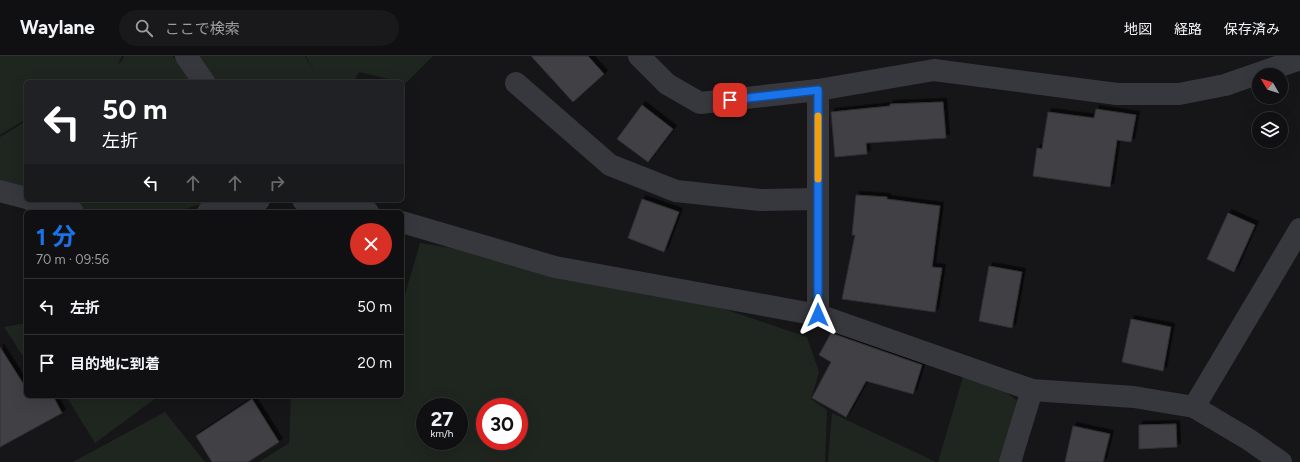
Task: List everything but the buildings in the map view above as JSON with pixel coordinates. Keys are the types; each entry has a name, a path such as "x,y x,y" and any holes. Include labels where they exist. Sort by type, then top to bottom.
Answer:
{"street":[{"path":"186,56 203,80"},
{"path":"639,56 667,84 700,103 818,90 934,70 1117,94 1179,94 1226,85 1300,59"},
{"path":"516,83 610,165 676,191 760,200 818,199"},
{"path":"818,90 818,315"},
{"path":"0,191 24,197"},
{"path":"38,202 66,210"},
{"path":"216,210 250,202"},
{"path":"314,202 357,210"},
{"path":"404,223 555,267 818,315 1032,390 1134,397 1194,407 1248,439 1281,462"},
{"path":"1194,407 1300,229"},
{"path":"1010,462 1032,390"}],"shaded area":[{"path":"0,56 122,56 118,64 122,61 124,56 173,56 191,80 24,80 24,120 0,135"},
{"path":"185,56 305,56 315,74 306,56 433,56 406,83 404,83 404,80 393,80 359,72 354,80 203,80"},
{"path":"24,122 24,193 0,187 0,137"},
{"path":"54,202 209,202 181,210 83,210"},
{"path":"420,243 537,262 654,285 807,337 819,372 811,399 827,410 825,462 259,462 289,443 291,398 404,398 404,298"},
{"path":"24,323 24,358 4,327"},
{"path":"963,377 999,387 1020,403 1002,462 938,462"},
{"path":"67,398 156,398 95,443"},
{"path":"165,412 205,462 73,462"},
{"path":"832,413 936,462 828,462"}],"slow traffic":[{"path":"818,116 818,179"}],"route":[{"path":"730,100 818,90 818,315"}]}
